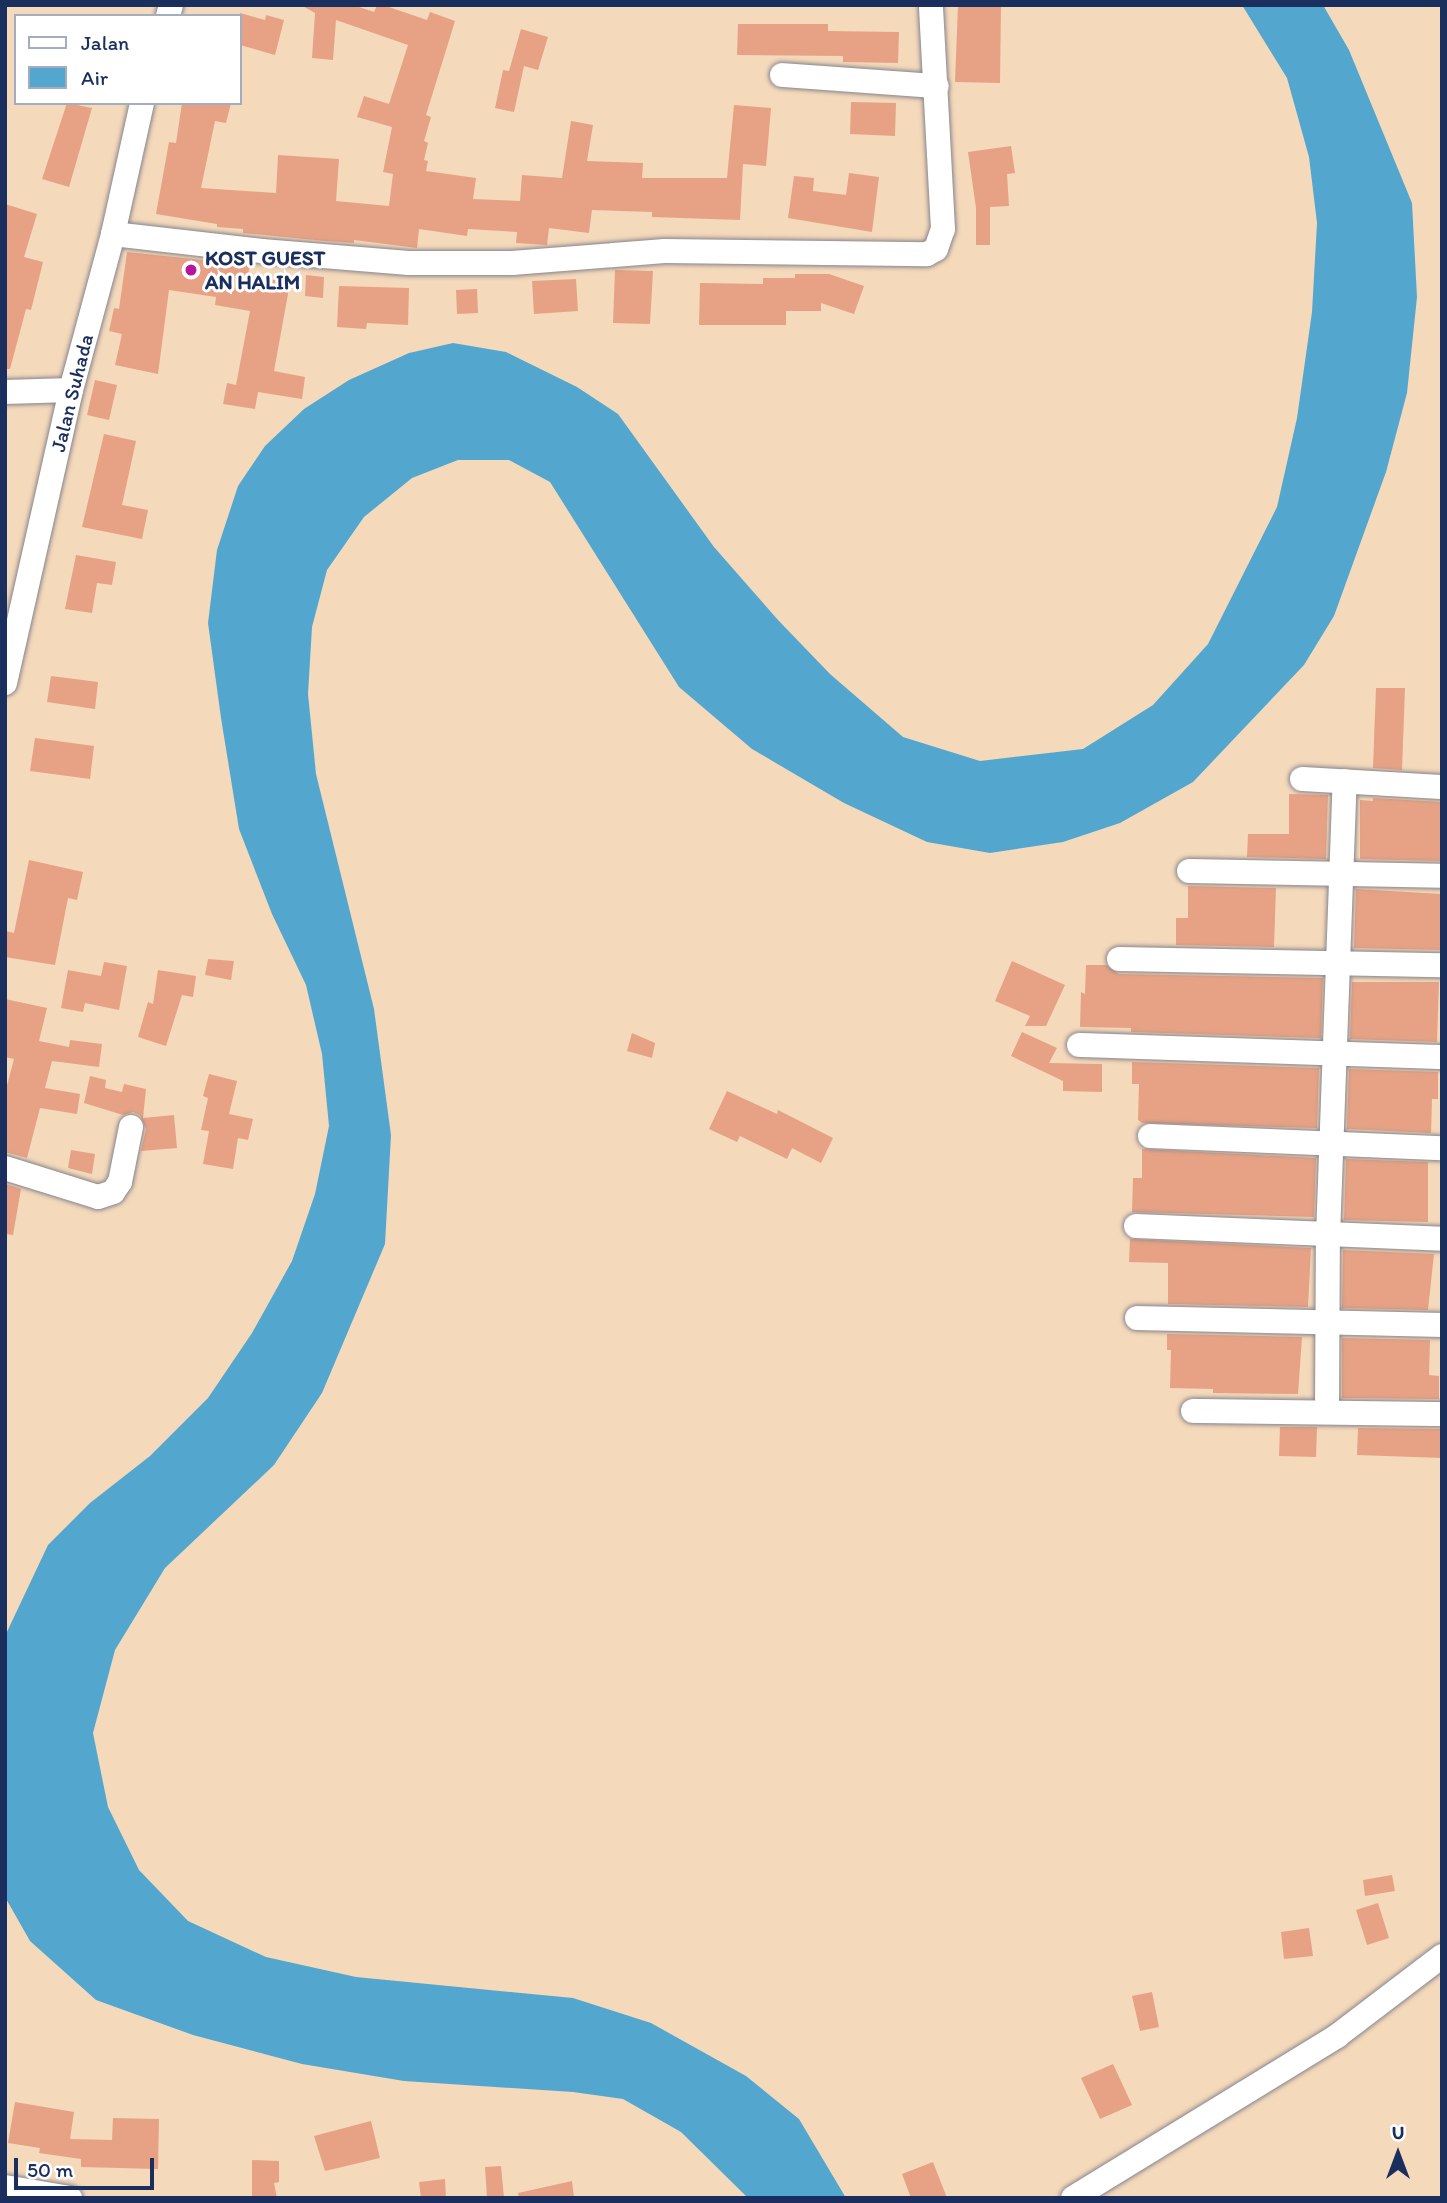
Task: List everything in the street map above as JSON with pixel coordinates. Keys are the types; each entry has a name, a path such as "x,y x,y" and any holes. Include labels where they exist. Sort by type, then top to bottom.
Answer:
{"street":[{"path":"113,234 262,251 410,263 512,263 665,251 927,254 936,249 943,229 932,5"},
{"path":"782,75 937,86"},
{"name":"Jalan Suhada","path":"5,683 71,390 113,234 142,105"},
{"path":"5,392 71,390"},
{"path":"1302,779 1442,787"},
{"path":"1327,1411 1328,1236 1345,781"},
{"path":"1189,871 1442,876"},
{"path":"1119,959 1442,965"},
{"path":"1079,1045 1442,1057"},
{"path":"5,1168 98,1197 113,1192 120,1182 131,1127"},
{"path":"1150,1136 1442,1148"},
{"path":"1136,1226 1442,1239"},
{"path":"1137,1318 1326,1320 1442,1325"},
{"path":"1193,1411 1442,1414"},
{"path":"1073,2198 1337,2036 1442,1956"},
{"path":"5,2187 70,2198"}],"water":[{"path":"1242,5 1323,5 1349,50 1412,203 1417,297 1407,393 1386,472 1334,616 1304,665 1193,782 1120,823 1063,842 990,853 927,842 844,803 752,749 679,687 550,482 509,460 458,460 412,478 364,517 327,570 312,627 308,694 316,774 374,1009 391,1135 385,1244 322,1393 274,1465 165,1568 115,1650 93,1733 108,1807 139,1870 188,1921 266,1957 356,1977 573,1998 651,2023 746,2076 799,2119 846,2198 748,2198 681,2132 623,2099 573,2092 404,2081 302,2064 193,2035 96,2000 30,1941 5,1897 5,1636 48,1545 90,1503 150,1456 208,1398 252,1333 292,1261 315,1194 329,1126 322,1054 306,985 272,914 239,829 221,718 208,623 217,550 238,486 265,446 304,409 349,380 409,353 453,343 506,352 577,387 618,414 714,547 778,620 830,674 903,737 980,761 1083,749 1153,705 1208,644 1277,507 1297,418 1312,312 1317,223 1309,157 1287,78"}],"building":[{"path":"301,5 353,5 374,12 377,5 383,5 427,20 430,12 455,21 426,115 431,117 424,141 428,143 424,160 428,161 426,171 476,178 473,199 520,201 522,175 562,178 571,121 593,125 587,161 643,163 642,178 727,178 734,105 771,108 766,166 743,164 740,220 652,217 652,212 592,210 589,233 549,228 547,245 516,243 517,232 468,229 467,236 419,229 417,248 354,240 354,243 325,241 243,233 243,229 217,227 217,224 156,214 169,142 176,143 182,105 230,105 226,123 215,121 201,188 276,193 278,155 339,159 336,201 389,206 393,174 383,172 392,127 357,117 364,96 389,104 408,45 336,20 333,60 312,58 315,13"},
{"path":"958,5 1001,5 1000,83 955,82"},
{"path":"240,14 265,20 266,15 284,20 275,55 242,46"},
{"path":"738,24 828,24 828,31 899,32 898,63 843,62 843,56 737,55"},
{"path":"521,29 548,37 538,70 524,66 514,112 495,108 503,70 509,71"},
{"path":"851,102 896,103 895,136 850,134"},
{"path":"66,105 92,108 69,187 42,179"},
{"path":"1011,146 1015,173 1007,174 1009,206 990,207 990,245 976,245 976,208 968,152"},
{"path":"849,173 879,177 872,232 788,218 794,176 814,178 813,191 846,195"},
{"path":"5,204 37,214 24,257 43,262 31,310 26,309 10,369 5,369"},
{"path":"127,252 250,265 248,275 290,283 274,371 305,377 302,399 258,392 255,409 223,404 227,383 236,385 250,311 215,305 216,297 169,290 158,374 115,365 122,334 109,331 114,308 119,309"},
{"path":"615,270 653,271 650,324 613,323"},
{"path":"795,274 829,274 864,286 854,314 821,303 821,311 786,311 786,325 699,325 700,283 763,284 763,278 795,278"},
{"path":"306,275 324,277 323,298 305,296"},
{"path":"576,279 578,311 534,314 532,281"},
{"path":"339,286 409,288 408,325 367,323 366,329 337,327"},
{"path":"477,289 478,313 457,314 456,290"},
{"path":"95,380 117,385 109,420 87,415"},
{"path":"104,434 136,441 122,505 148,510 142,539 82,527"},
{"path":"76,555 116,562 112,585 97,583 92,613 65,609"},
{"path":"51,676 98,682 95,709 47,702"},
{"path":"1376,688 1405,688 1402,770 1373,768"},
{"path":"35,738 94,746 90,779 30,771"},
{"path":"1289,794 1328,795 1326,859 1247,857 1248,834 1289,834"},
{"path":"1373,798 1442,802 1442,861 1360,859 1360,800 1373,801"},
{"path":"29,860 83,872 77,900 68,898 55,965 5,957 5,931 14,933"},
{"path":"1188,886 1276,888 1274,947 1176,945 1176,918 1188,918"},
{"path":"1356,889 1441,894 1442,950 1354,948"},
{"path":"208,959 234,961 231,980 205,975"},
{"path":"1012,961 1065,985 1046,1026 1025,1026 1030,1016 995,1001"},
{"path":"104,962 127,966 119,1010 85,1003 83,1012 61,1008 68,970 101,976"},
{"path":"1086,965 1106,965 1119,974 1323,978 1321,1038 1131,1032 1131,1028 1080,1027 1081,992 1085,994"},
{"path":"158,970 196,976 193,997 182,995 166,1046 138,1037 148,1002 153,1004"},
{"path":"1352,982 1439,982 1437,1042 1350,1039"},
{"path":"5,999 47,1008 39,1041 69,1047 70,1040 102,1044 99,1067 52,1061 45,1088 80,1094 77,1114 40,1108 27,1158 5,1152 5,1093 14,1059 5,1057"},
{"path":"1022,1032 1057,1048 1049,1063 1102,1064 1102,1092 1063,1091 1063,1081 1011,1056"},
{"path":"632,1033 655,1043 652,1058 627,1051"},
{"path":"1132,1062 1319,1068 1317,1128 1142,1123 1138,1120 1139,1084 1132,1084"},
{"path":"1349,1069 1438,1072 1438,1099 1432,1099 1431,1133 1347,1129"},
{"path":"209,1074 237,1081 229,1114 253,1119 248,1140 238,1138 233,1169 203,1164 209,1131 201,1130 208,1098 203,1096"},
{"path":"90,1076 106,1080 105,1088 122,1092 124,1084 146,1089 143,1118 174,1115 177,1148 141,1151 146,1129 140,1115 133,1112 123,1115 84,1103"},
{"path":"727,1091 777,1114 778,1110 833,1138 821,1163 792,1148 787,1159 740,1136 737,1142 709,1129"},
{"path":"1142,1149 1316,1158 1314,1217 1132,1212 1133,1178 1142,1178"},
{"path":"71,1150 95,1154 92,1174 68,1168"},
{"path":"1346,1159 1428,1162 1428,1222 1344,1220"},
{"path":"5,1184 21,1189 13,1235 5,1234"},
{"path":"1130,1239 1311,1248 1308,1307 1168,1304 1168,1263 1129,1262"},
{"path":"1343,1250 1434,1254 1428,1310 1342,1308"},
{"path":"1167,1334 1302,1337 1298,1394 1213,1393 1213,1389 1170,1388 1171,1350 1167,1350"},
{"path":"1342,1338 1430,1340 1429,1375 1439,1376 1439,1399 1342,1398"},
{"path":"1280,1427 1317,1427 1316,1457 1279,1456"},
{"path":"1358,1428 1442,1429 1442,1458 1357,1455"},
{"path":"1392,1875 1395,1891 1365,1896 1363,1880"},
{"path":"1378,1903 1389,1938 1367,1945 1356,1910"},
{"path":"1309,1928 1313,1956 1284,1959 1281,1932"},
{"path":"1152,1992 1159,2027 1140,2031 1132,1996"},
{"path":"1113,2064 1132,2105 1100,2119 1081,2078"},
{"path":"15,2102 74,2112 70,2139 112,2140 113,2118 159,2119 158,2169 81,2167 81,2159 39,2153 40,2148 8,2143"},
{"path":"371,2121 380,2158 325,2171 314,2136"},
{"path":"252,2160 279,2161 279,2182 274,2183 277,2198 252,2198"},
{"path":"933,2162 947,2198 911,2198 902,2174"},
{"path":"501,2166 504,2198 487,2198 485,2167"},
{"path":"445,2179 446,2198 421,2198 419,2182"},
{"path":"572,2181 574,2198 519,2198 518,2193"}],"place":[{"name":"KOST GUEST AN HALIM","path":"191,270"}]}
